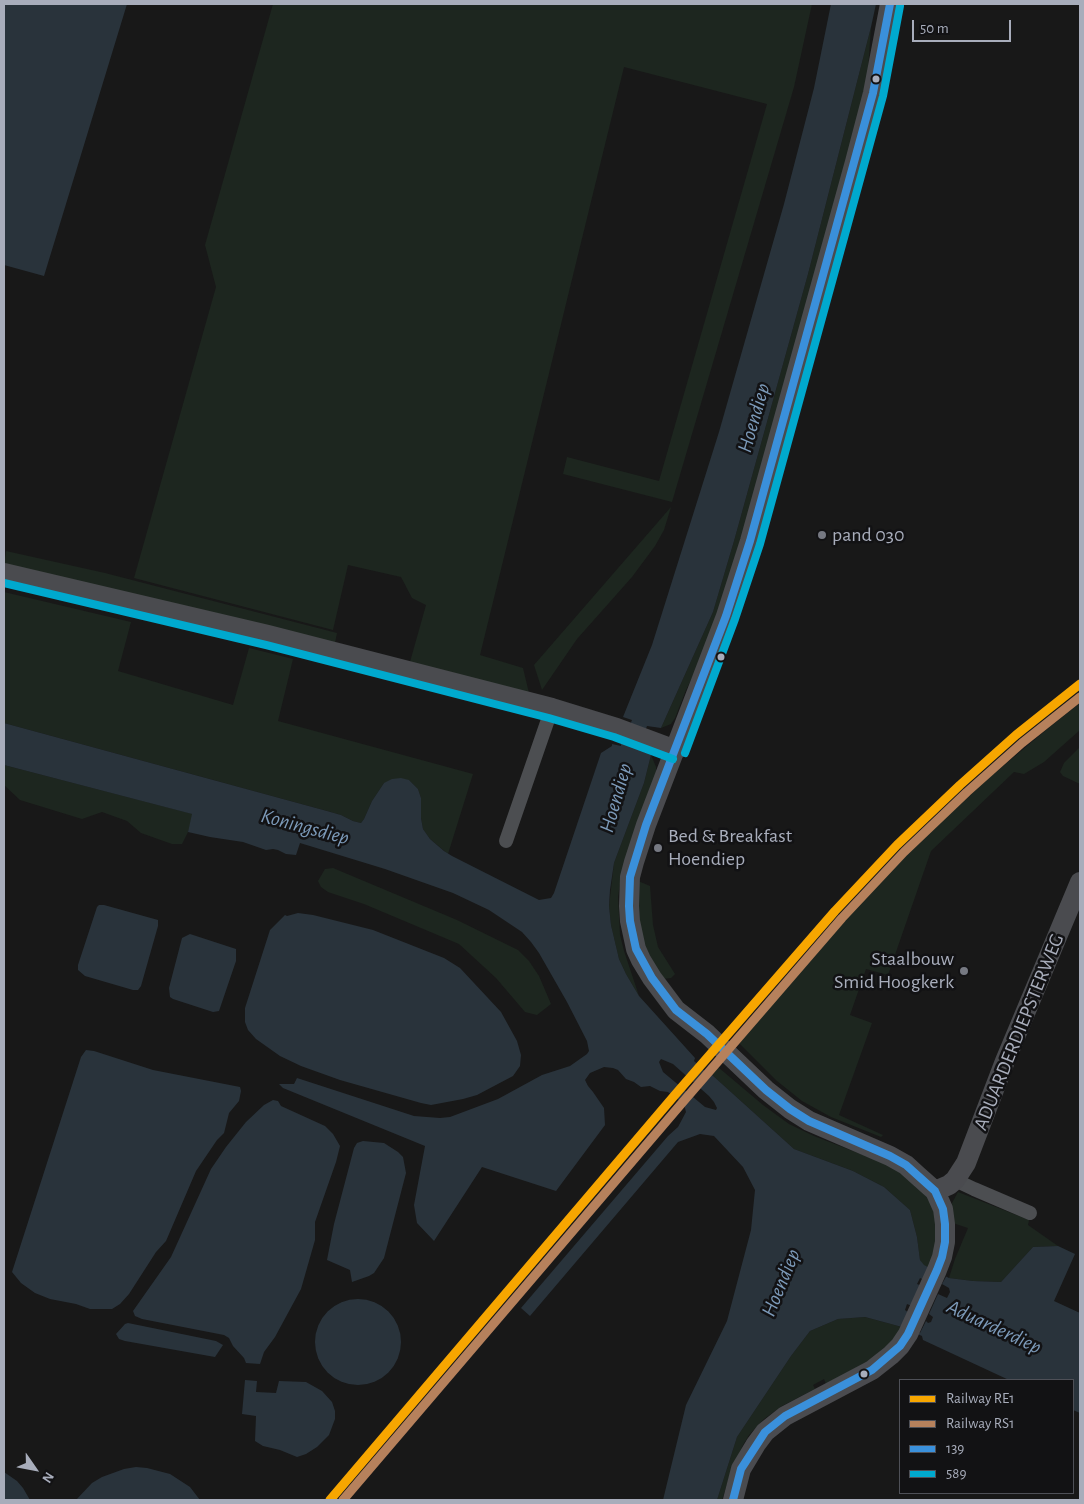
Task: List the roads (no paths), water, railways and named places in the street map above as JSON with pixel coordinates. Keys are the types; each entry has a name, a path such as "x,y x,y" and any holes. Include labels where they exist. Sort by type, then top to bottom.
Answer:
{"main road":[{"path":"733,1500 741,1469 765,1432 785,1416 872,1370 891,1355 908,1334 938,1270 945,1242 943,1209 935,1191 906,1166 890,1156 810,1121 790,1109 766,1090 707,1034 676,1010 652,978 636,949 629,906 630,877 646,825 726,616 750,540 855,162 873,93 890,4"},
{"path":"4,572 268,635 552,708 617,728 676,750"},
{"name":"ADUARDERDIEPSTERWEG","path":"955,1180 966,1163 1005,1060 1080,882"},
{"path":"935,1191 955,1180"}],"street":[{"path":"506,841 552,708"},
{"path":"955,1180 1030,1213"}],"water":[{"path":"4,4 127,4 44,276 4,265"},
{"path":"831,4 876,4 808,274 713,612 661,728 647,726 639,747 651,755 644,783 614,863 610,890 611,925 619,959 639,996 695,1058 694,1061 794,1149 853,1171 884,1187 910,1210 917,1237 920,1260 924,1265 949,1278 1001,1282 1033,1247 1058,1246 1075,1254 1054,1301 1080,1313 1080,1413 1074,1410 1074,1379 1007,1379 923,1340 922,1336 902,1327 865,1317 838,1319 810,1331 791,1356 737,1437 717,1500 663,1500 686,1405 727,1321 751,1230 755,1190 743,1167 714,1136 700,1134 678,1142 530,1316 521,1308 668,1136 678,1127 686,1112 684,1104 668,1092 660,1091 650,1086 641,1087 626,1079 618,1070 613,1068 604,1067 590,1073 585,1080 604,1108 605,1125 556,1191 482,1167 434,1241 417,1223 414,1205 425,1146 283,1088 279,1084 294,1084 297,1078 414,1116 440,1118 450,1117 498,1099 542,1075 570,1066 587,1054 589,1051 587,1041 567,1002 531,942 522,932 489,910 453,893 385,869 300,843 296,855 286,854 273,849 266,850 243,842 188,832 192,814 4,765 4,723 327,811 361,823 384,783 392,779 401,778 409,780 418,789 421,798 423,829 430,839 444,851 539,900 551,898 601,753 612,746 612,744 621,746 621,742 618,741 620,735 625,737 632,720 623,717 652,645 719,432 784,204 814,88","holes":["661,1059 673,1064 714,1102 716,1110 705,1107 663,1072 659,1062"]},
{"path":"99,905 158,920 141,986 138,990 85,976 78,970 78,965"},
{"path":"298,913 373,930 444,958 460,968 501,1012 517,1041 521,1055 520,1066 513,1076 477,1095 431,1105 340,1080 301,1066 280,1056 256,1039 248,1030 245,1022 245,1008 270,930 285,915"},
{"path":"190,934 236,949 236,961 219,1011 213,1012 170,997 169,988 182,938"},
{"path":"86,1050 153,1070 240,1087 241,1091 239,1101 229,1113 224,1133 196,1171 166,1241 156,1252 129,1294 120,1304 112,1309 90,1309 50,1299 35,1293 21,1283 12,1272 81,1057"},
{"path":"273,1100 278,1101 281,1106 325,1126 333,1134 340,1146 315,1222 315,1240 301,1289 275,1337 264,1352 260,1364 246,1363 229,1338 224,1335 142,1319 135,1316 133,1311 171,1257 211,1169 246,1122 264,1105"},
{"path":"363,1141 384,1143 398,1152 403,1157 406,1173 384,1258 374,1273 352,1282 350,1270 327,1260 334,1224 354,1148 357,1143"},
{"path":"358,1299 375,1302 389,1311 398,1325 401,1342 398,1359 389,1373 375,1382 358,1385 341,1382 327,1373 318,1359 315,1342 318,1325 327,1311 341,1302"},
{"path":"128,1323 216,1341 223,1345 215,1357 119,1339 116,1334"},
{"path":"245,1380 257,1381 256,1392 276,1393 279,1381 306,1382 322,1391 332,1402 335,1411 335,1419 329,1435 317,1447 297,1457 263,1446 255,1441 256,1416 242,1414"},
{"path":"136,1467 170,1474 190,1487 200,1500 76,1500 92,1483 102,1477"},
{"path":"4,1472 17,1481 30,1500 4,1500"}],"rail line":[{"name":"RE1","path":"330,1500 674,1096 835,911 897,845 960,785 1016,735 1080,684"},
{"name":"RS1","path":"343,1500 842,918 904,852 967,792 1022,743 1080,697"}],"place":[{"name":"pand 030","path":"822,535"},
{"name":"Bed & Breakfast Hoendiep","path":"658,848"},
{"name":"Staalbouw Smid Hoogkerk","path":"964,971"}],"water label":[{"name":"Hoendiep","path":"754,418"},
{"name":"Hoendiep","path":"616,798"},
{"name":"Koningsdiep","path":"305,827"},
{"name":"Hoendiep","path":"781,1283"},
{"name":"Aduarderdiep","path":"994,1327"}]}
